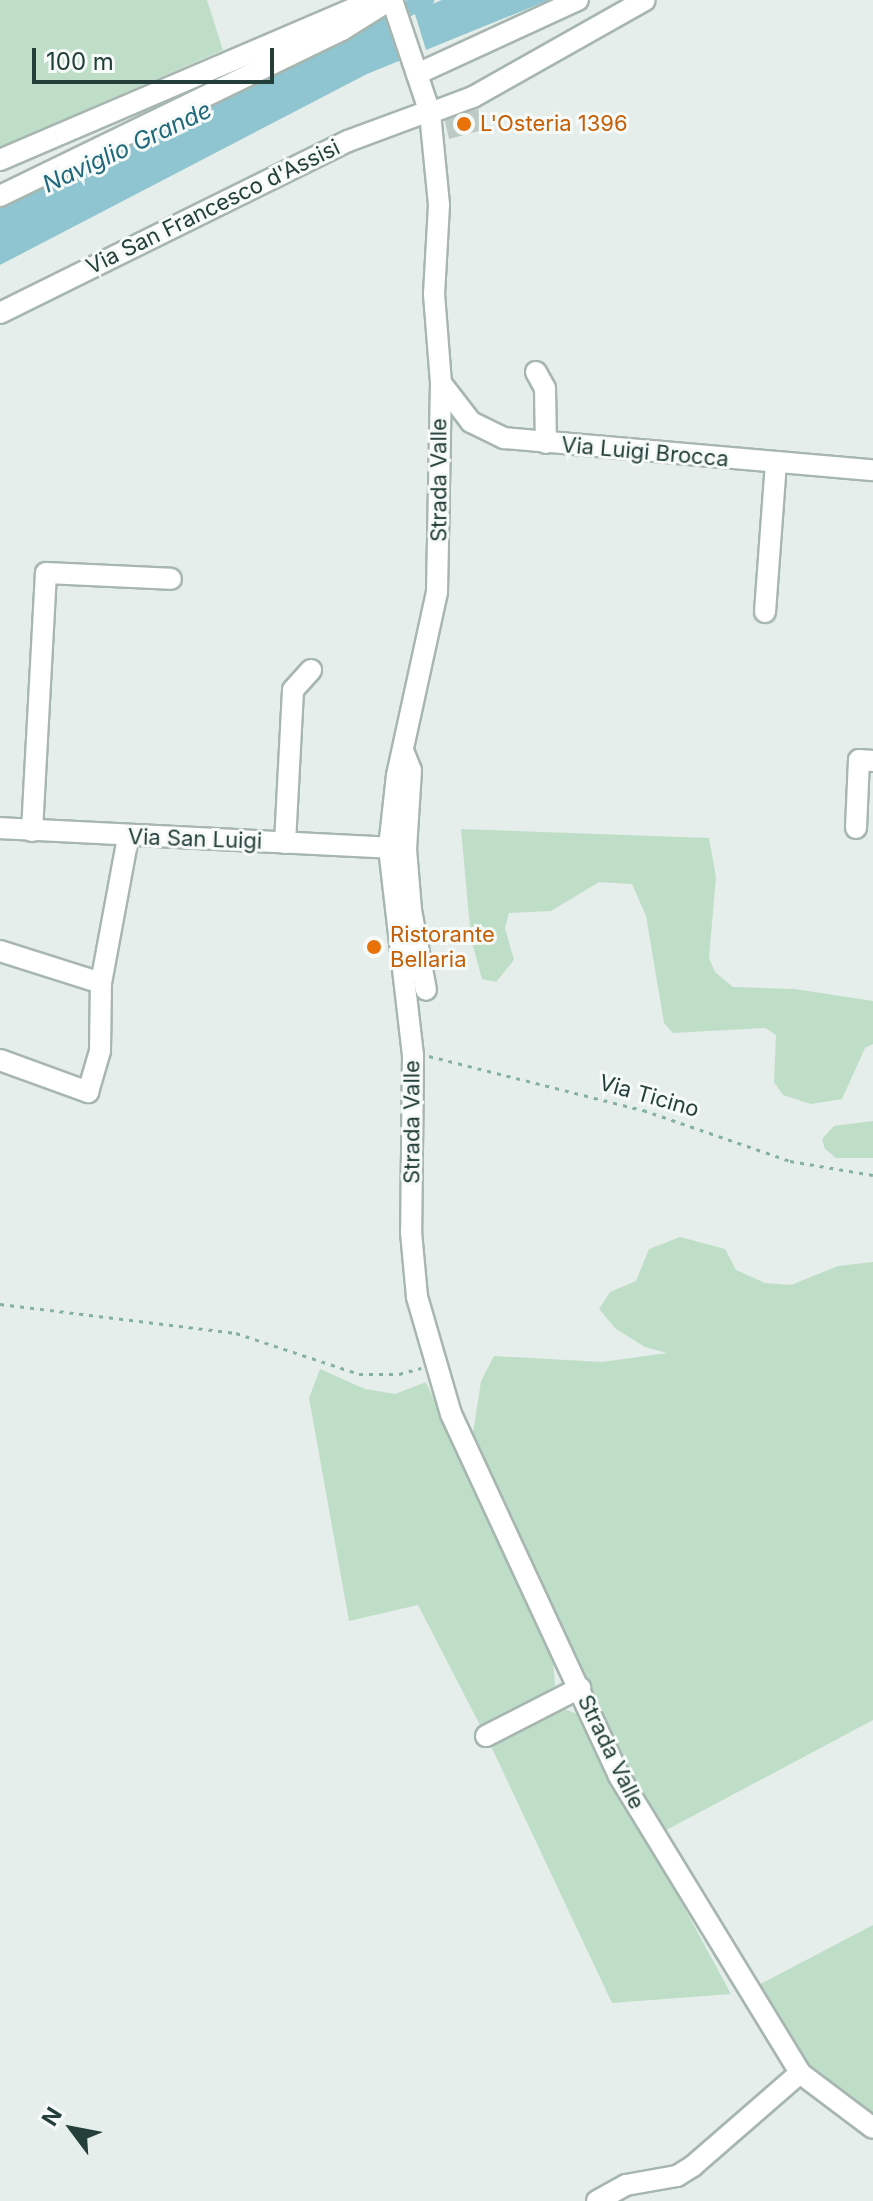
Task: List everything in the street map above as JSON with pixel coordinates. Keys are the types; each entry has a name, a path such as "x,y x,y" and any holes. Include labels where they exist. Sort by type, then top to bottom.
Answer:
{"street":[{"path":"0,160 372,0"},
{"path":"416,70 578,0"},
{"name":"Via San Francesco d'Assisi","path":"0,313 334,148 473,97 645,0"},
{"path":"0,196 342,30 392,2"},
{"name":"Strada Valle","path":"392,2 430,112 437,157 434,294 441,383 437,592 402,749 389,848 413,1055 411,1254 433,1364 451,1414 625,1787 800,2073 873,2128"},
{"path":"536,372 545,388 546,443"},
{"name":"Via Luigi Brocca","path":"441,383 463,414 482,429 546,443 873,470"},
{"path":"765,612 776,463"},
{"path":"32,831 46,573 171,579"},
{"path":"285,843 293,690 311,670"},
{"path":"402,749 411,770 406,849 411,910 426,990"},
{"path":"856,828 859,760 873,761"},
{"name":"Via San Luigi","path":"0,828 128,837 389,848"},
{"path":"0,1060 88,1092 100,1051 101,983 128,837"},
{"path":"0,951 101,983"},
{"path":"486,1736 580,1688"},
{"path":"597,2201 626,2185 677,2176 693,2166 800,2073"}],"path":[{"name":"Via Ticino","path":"413,1055 449,1058 634,1107 790,1161 873,1175"},
{"path":"0,1304 236,1333 359,1374 399,1374 433,1364"}],"green space":[{"path":"0,0 207,0 223,50 0,147"},
{"path":"461,829 709,838 716,877 709,958 715,972 733,987 795,989 873,1001 873,1044 865,1048 842,1099 811,1104 783,1095 774,1082 776,1035 765,1028 673,1033 664,1023 646,916 632,884 599,882 551,911 509,913 505,928 514,960 496,982 482,979 471,939"},
{"path":"873,1121 873,1158 836,1158 825,1149 822,1139 834,1126"},
{"path":"680,1237 725,1249 736,1270 765,1283 791,1285 838,1266 873,1262 873,1720 659,1834 627,1777 471,1446 481,1381 494,1356 602,1362 667,1353 645,1347 616,1329 599,1309 610,1292 636,1281 649,1249"},
{"path":"320,1369 365,1389 395,1394 426,1382 553,1659 555,1686 483,1731 418,1605 349,1621 309,1398"},
{"path":"564,1709 580,1715 731,1994 612,2003 490,1744"},
{"path":"873,1925 873,2113 798,2059 755,1987"}],"water":[{"name":"Naviglio Grande","path":"442,0 549,0 367,74 0,265 0,204 275,69"}],"pier":[{"path":"413,8 427,53 420,56 406,11"}],"building":[{"name":"L'Osteria 1396","path":"478,109 483,130 449,139 444,117"}],"waterway":[{"path":"354,58 362,30 426,0"}],"place":[{"name":"L'Osteria 1396","path":"464,124"},
{"name":"Ristorante Bellaria","path":"374,947"}]}
